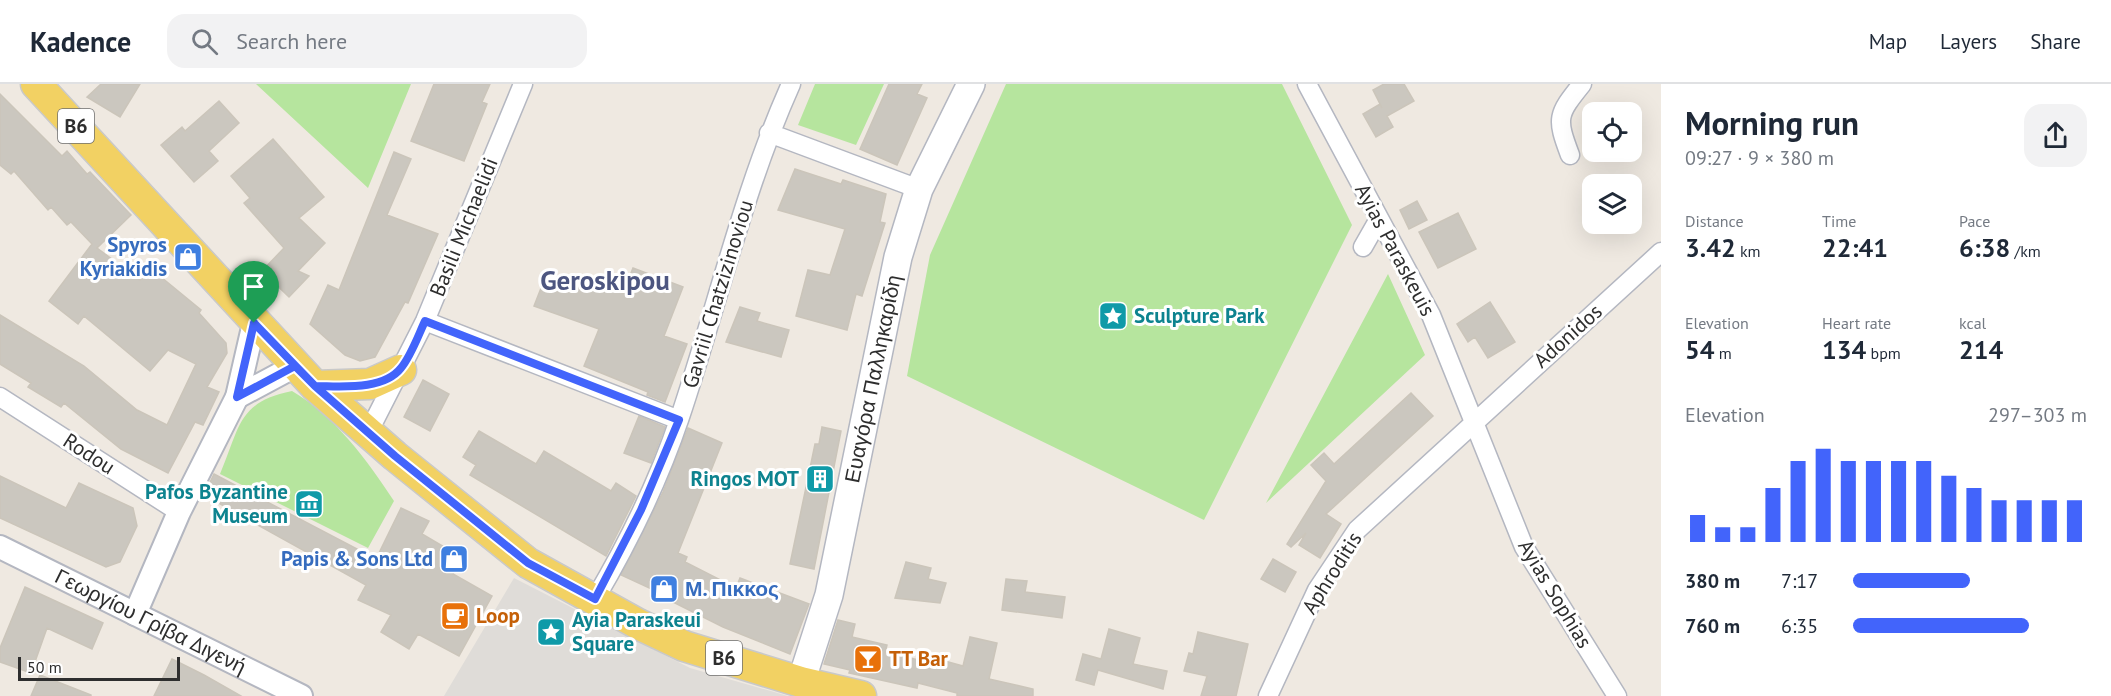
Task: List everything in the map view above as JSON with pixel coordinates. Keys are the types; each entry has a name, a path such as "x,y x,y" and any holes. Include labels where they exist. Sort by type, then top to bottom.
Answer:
{"main road":[{"name":"B6","path":"36,84 305,376 368,433 528,563 684,646 801,682 861,696"},
{"name":"Ευαγόρα Παλληκαρίδη","path":"801,682 829,595 898,257 920,189 971,84"},
{"path":"305,376 370,384 401,370"}],"street":[{"name":"Basili Michaelidi","path":"368,433 425,321 523,84"},
{"name":"Gavriil Chatzizinoviou","path":"595,599 641,510 679,420 769,133 791,84"},
{"name":"Ayias Paraskeuis","path":"1307,84 1431,315 1475,420"},
{"path":"1570,155 1560,128 1563,108 1582,84"},
{"path":"769,133 920,189"},
{"path":"1363,247 1378,219"},
{"name":"Adonidos","path":"1475,420 1661,252"},
{"path":"425,321 679,420"},
{"path":"135,614 179,512 237,397 254,323"},
{"path":"237,397 305,376"},
{"name":"Rodou","path":"0,397 179,512"},
{"name":"Aphroditis","path":"1268,696 1317,590 1357,530 1475,420"},
{"name":"Ayias Sophias","path":"1475,420 1524,547 1617,696"},
{"name":"Γεωργίου Γρίβα Διγενή","path":"0,547 301,696"}],"green space":[{"path":"256,84 411,84 368,188"},
{"path":"815,84 884,84 856,145 798,125"},
{"name":"Sculpture Park","path":"1006,84 1282,84 1352,225 1204,520 907,376 930,255"},
{"path":"1388,274 1425,355 1266,503"},
{"path":"292,391 322,413 349,440 394,501 368,548 220,474 237,430 250,410 260,402"}],"shaded area":[{"name":"Ayia Paraskeui Square","path":"514,578 690,668 788,696 444,696"}],"building":[{"path":"101,84 140,84 120,117 87,97"},
{"path":"434,84 490,84 482,102 487,104 464,161 411,141"},
{"path":"889,84 922,84 917,94 927,98 897,165 860,149"},
{"path":"1384,84 1404,84 1414,101 1387,116 1393,127 1376,137 1363,114 1380,104 1373,90"},
{"path":"0,94 62,156 67,151 87,174 90,172 131,215 97,248 140,280 150,268 201,310 199,313 226,343 227,353 207,387 219,392 203,425 195,422 168,473 121,449 64,403 61,407 28,387 31,383 0,364 0,315 84,366 137,410 167,425 196,364 168,350 150,371 84,316 78,324 49,301 92,244 71,222 67,225 51,207 48,210 14,171 11,174 0,165"},
{"path":"219,101 239,123 209,151 218,161 194,182 161,145 182,127 185,131"},
{"path":"273,139 324,197 299,218 325,243 298,271 309,276 289,297 262,271 284,248 244,203 250,198 231,176"},
{"path":"394,152 411,159 387,215 438,234 408,303 405,302 375,357 360,361 345,355 310,324 328,285 339,290"},
{"path":"795,169 841,184 843,180 886,194 880,222 885,223 862,296 856,294 847,330 796,316 808,270 830,275 845,229 778,210"},
{"path":"1417,201 1427,220 1409,229 1400,210"},
{"path":"1458,213 1476,249 1438,268 1419,232"},
{"path":"633,268 683,287 664,336 687,344 665,402 647,395 648,392 584,366 599,329 534,306 545,278 563,284 566,275 623,293"},
{"path":"1490,302 1515,342 1488,358 1475,337 1468,342 1457,324"},
{"path":"740,307 760,313 757,321 789,330 781,357 726,342"},
{"path":"423,380 449,394 430,431 404,417"},
{"path":"1411,393 1433,416 1326,514 1341,524 1320,558 1299,545 1306,533 1291,547 1287,544 1326,481 1311,465 1324,453 1334,464"},
{"path":"639,416 665,427 651,463 624,453"},
{"path":"822,427 841,431 814,569 790,564 815,444 819,444"},
{"path":"688,428 722,443 678,553 687,557 685,562 736,588 740,578 809,604 790,654 723,627 667,599 669,597 621,575 663,492"},
{"path":"479,431 536,464 544,451 611,491 616,483 636,496 606,556 470,475 476,465 463,457"},
{"path":"214,474 376,559 401,508 429,521 422,534 463,558 453,574 492,596 459,656 418,634 409,649 381,632 391,615 358,600 366,585 204,495"},
{"path":"0,476 66,508 79,483 133,508 137,526 120,562 106,567 0,518"},
{"path":"1273,559 1296,572 1285,592 1261,579"},
{"path":"906,562 931,568 928,579 946,583 940,603 895,598"},
{"path":"1006,579 1027,581 1025,592 1065,597 1062,618 1002,610"},
{"path":"25,587 103,623 92,649 47,628 31,673 0,662 0,648"},
{"path":"838,620 855,624 852,637 887,645 885,653 929,662 930,657 963,666 970,637 997,643 989,679 1033,689 1033,696 957,696 957,693 918,683 917,688 849,673 850,670 824,664"},
{"path":"1109,629 1140,638 1133,664 1167,671 1163,689 1098,670 1094,685 1076,680 1083,654 1101,659"},
{"path":"1198,632 1248,644 1236,696 1201,696 1207,676 1184,671 1189,653 1193,654"},
{"path":"172,659 204,675 241,696 154,696"},
{"path":"40,675 91,695 91,696 31,696"}],"place":[{"name":"Spyros Kyriakidis","path":"188,257"},
{"name":"Sculpture Park","path":"1113,316"},
{"name":"Ringos MOT","path":"820,479"},
{"name":"Pafos Byzantine Museum","path":"309,504"},
{"name":"Papis & Sons Ltd","path":"454,559"},
{"name":"Μ. Πικκος","path":"664,589"},
{"name":"Loop","path":"455,616"},
{"name":"Ayia Paraskeui Square","path":"551,632"},
{"name":"TT Bar","path":"868,659"}],"district":[{"name":"Geroskipou","path":"605,281"}],"route":[{"path":"254,323 237,397 295,366 315,386 353,386 383,380 401,370 425,321 679,420 641,510 595,599 528,563 395,456 315,386 254,323"}]}
